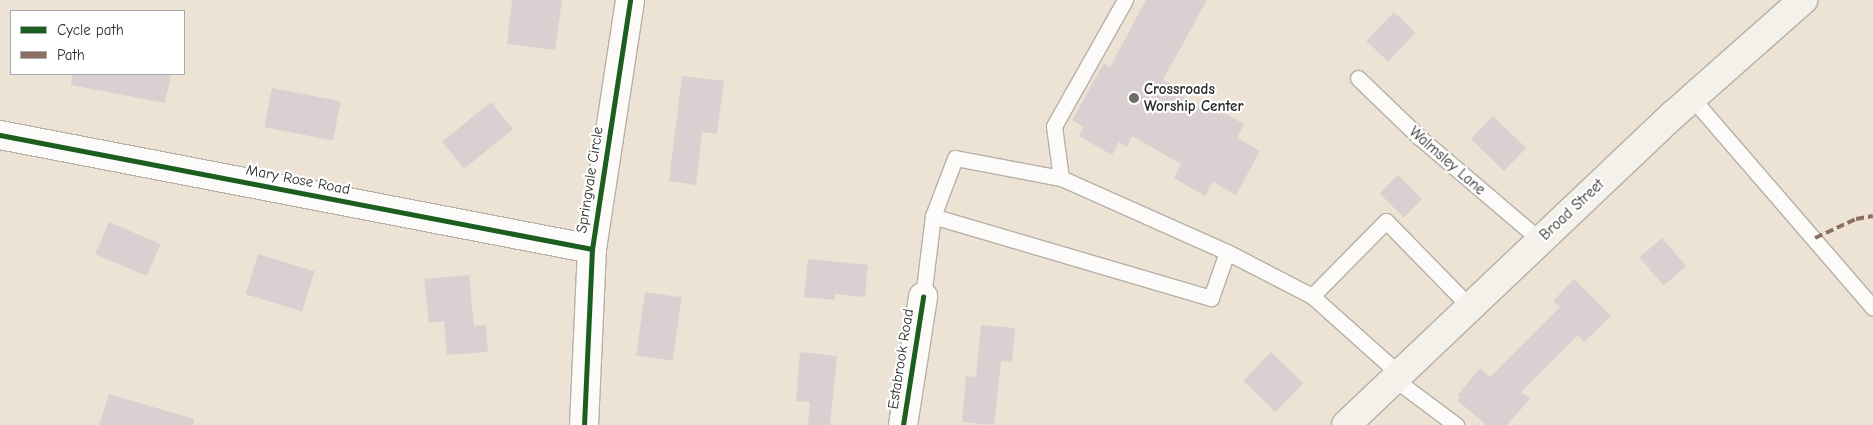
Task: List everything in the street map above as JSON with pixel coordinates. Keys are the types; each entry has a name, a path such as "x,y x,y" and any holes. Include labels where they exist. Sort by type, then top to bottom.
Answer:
{"main road":[{"name":"Broad Street","path":"1346,425 1692,98 1803,0"}],"street":[{"name":"Springvale Circle","path":"584,425 592,249 630,0"},
{"name":"Mary Rose Road","path":"0,134 592,249"},
{"name":"Estabrook Road","path":"903,425 923,296"}],"lane":[{"path":"1061,178 1054,126 1125,0"},
{"name":"Walmsley Lane","path":"1358,78 1419,137 1540,240"},
{"path":"1692,98 1873,308"},
{"path":"923,296 933,216 955,158 1061,178 1227,252 1312,296 1396,376 1456,425"},
{"path":"933,216 1211,298 1227,252"},
{"path":"1312,296 1386,221 1471,308"}],"building":[{"path":"512,0 562,0 555,50 507,44"},
{"name":"Crossroads Worship Center","path":"1146,0 1207,0 1163,80 1172,85 1170,89 1209,112 1212,106 1244,124 1237,138 1260,151 1236,195 1213,182 1205,196 1174,178 1181,164 1132,136 1127,147 1119,142 1112,155 1079,136 1084,127 1072,120 1104,63 1110,67"},
{"path":"1394,12 1416,33 1388,62 1366,41"},
{"path":"72,75 171,75 165,103 71,85"},
{"path":"682,76 724,81 717,134 702,132 696,185 669,181"},
{"path":"272,88 341,101 333,141 264,127"},
{"path":"491,102 513,129 464,169 442,142"},
{"path":"1493,116 1526,148 1504,171 1471,139"},
{"path":"1398,175 1422,199 1404,217 1380,193"},
{"path":"109,222 161,244 147,276 95,254"},
{"path":"1662,238 1686,266 1664,286 1639,258"},
{"path":"258,254 314,271 302,311 246,294"},
{"path":"808,259 868,265 865,297 835,294 835,300 804,297"},
{"path":"469,275 474,326 486,325 488,352 447,355 444,321 429,323 424,279"},
{"path":"1574,279 1611,316 1584,342 1578,335 1521,392 1530,399 1507,425 1486,425 1457,400 1460,397 1458,395 1480,368 1490,377 1560,307 1553,301"},
{"path":"645,292 682,297 673,361 636,355"},
{"path":"981,325 1015,328 1012,362 1001,361 994,425 962,422 966,376 976,377"},
{"path":"800,352 837,356 830,425 808,425 810,402 796,401"},
{"path":"1271,352 1303,383 1276,412 1243,381"},
{"path":"109,394 194,419 193,425 99,425"}],"marked path":[{"path":"1815,238 1856,219 1873,216"}],"cycle path":[{"path":"584,425 592,249 630,0"},
{"path":"0,135 592,249"},
{"path":"903,425 923,297"}],"place":[{"name":"Crossroads Worship Center","path":"1134,98"}]}
